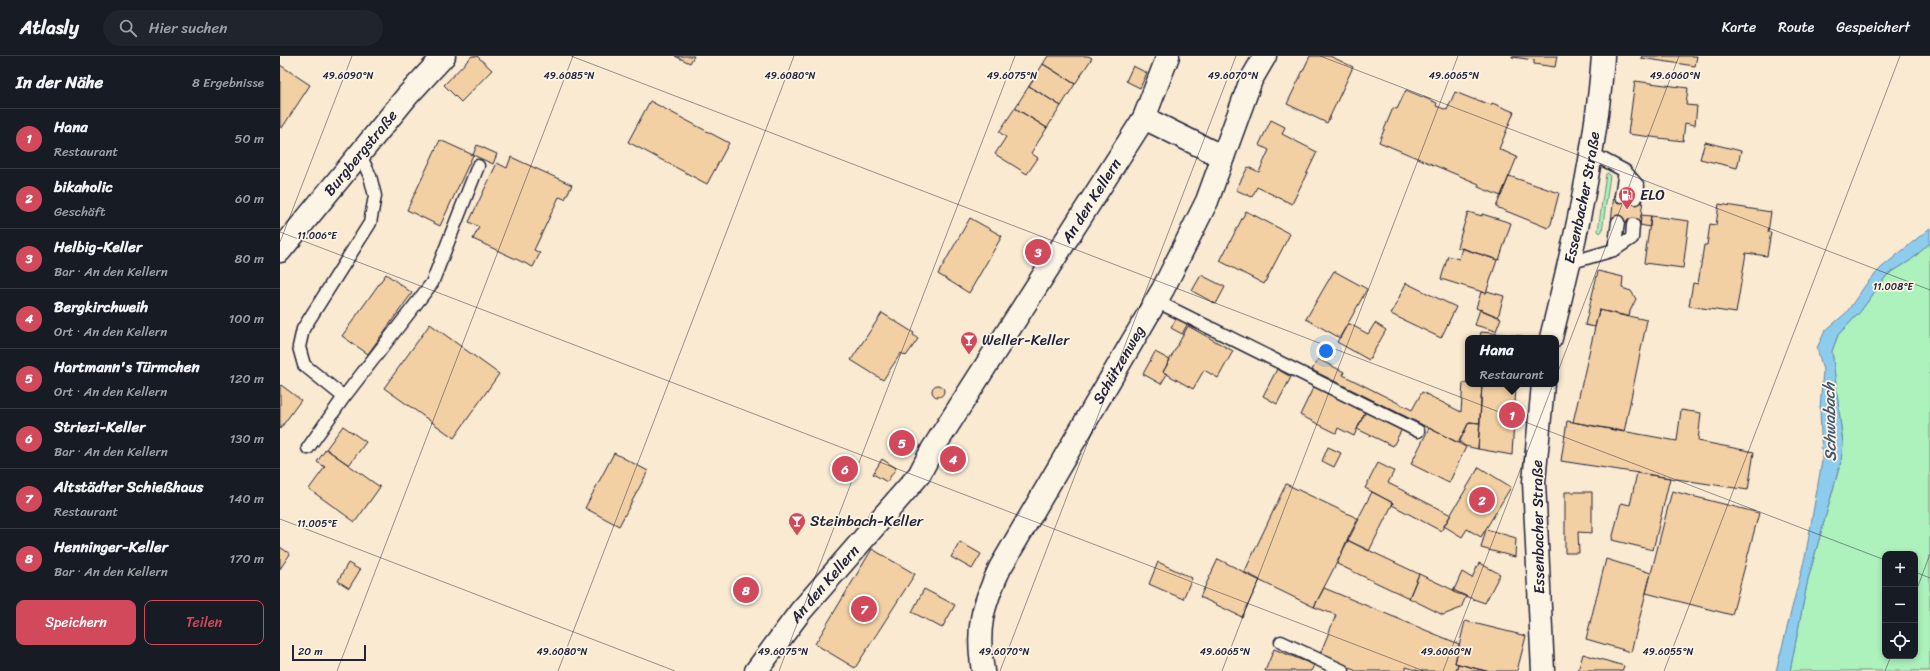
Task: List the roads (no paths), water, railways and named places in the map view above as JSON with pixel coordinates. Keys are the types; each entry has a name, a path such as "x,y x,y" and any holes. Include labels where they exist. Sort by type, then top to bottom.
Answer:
{"street":[{"name":"Burgbergstraße","path":"280,251 408,95 444,56"},
{"name":"An den Kellern","path":"756,671 800,612 919,475 932,450 1144,118 1168,56"},
{"name":"Schützenweg","path":"983,671 979,635 986,600 1000,568 1156,301 1208,201 1251,80 1265,56"},
{"name":"Essenbacher Straße","path":"1552,335 1569,263 1599,111 1603,56"},
{"path":"1144,118 1223,157"},
{"name":"Essenbacher Straße","path":"1543,387 1534,482 1543,671"}],"lane":[{"path":"1591,153 1625,171 1638,186 1636,198"},
{"path":"344,397 304,365 299,347 304,329 370,224 375,196 370,176 360,155"},
{"path":"308,448 344,397 432,283 478,166"},
{"path":"1621,196 1625,171"},
{"path":"1614,250 1618,222"},
{"path":"1569,263 1614,250 1632,238 1633,225"},
{"path":"1156,301 1418,431"},
{"path":"1281,642 1343,671"}],"water":[{"name":"Schwabach","path":"1930,228 1930,243 1911,260 1887,275 1860,312 1838,335 1832,351 1843,444 1841,461 1808,579 1790,671 1776,671 1806,553 1822,461 1820,408 1823,370 1817,348 1825,331 1846,313 1867,283 1881,268"}],"place":[{"name":"ELO","path":"1627,210"},
{"name":"Helbig-Keller","path":"1038,252"},
{"name":"Weller-Keller","path":"969,355"},
{"name":"Hana","path":"1512,415"},
{"name":"Hartmann's Türmchen","path":"902,443"},
{"name":"Bergkirchweih","path":"953,459"},
{"name":"Striezi-Keller","path":"845,469"},
{"name":"bikaholic","path":"1482,500"},
{"name":"Steinbach-Keller","path":"797,536"},
{"name":"Henninger-Keller","path":"746,590"},
{"name":"Altstädter Schießhaus","path":"864,609"}]}
